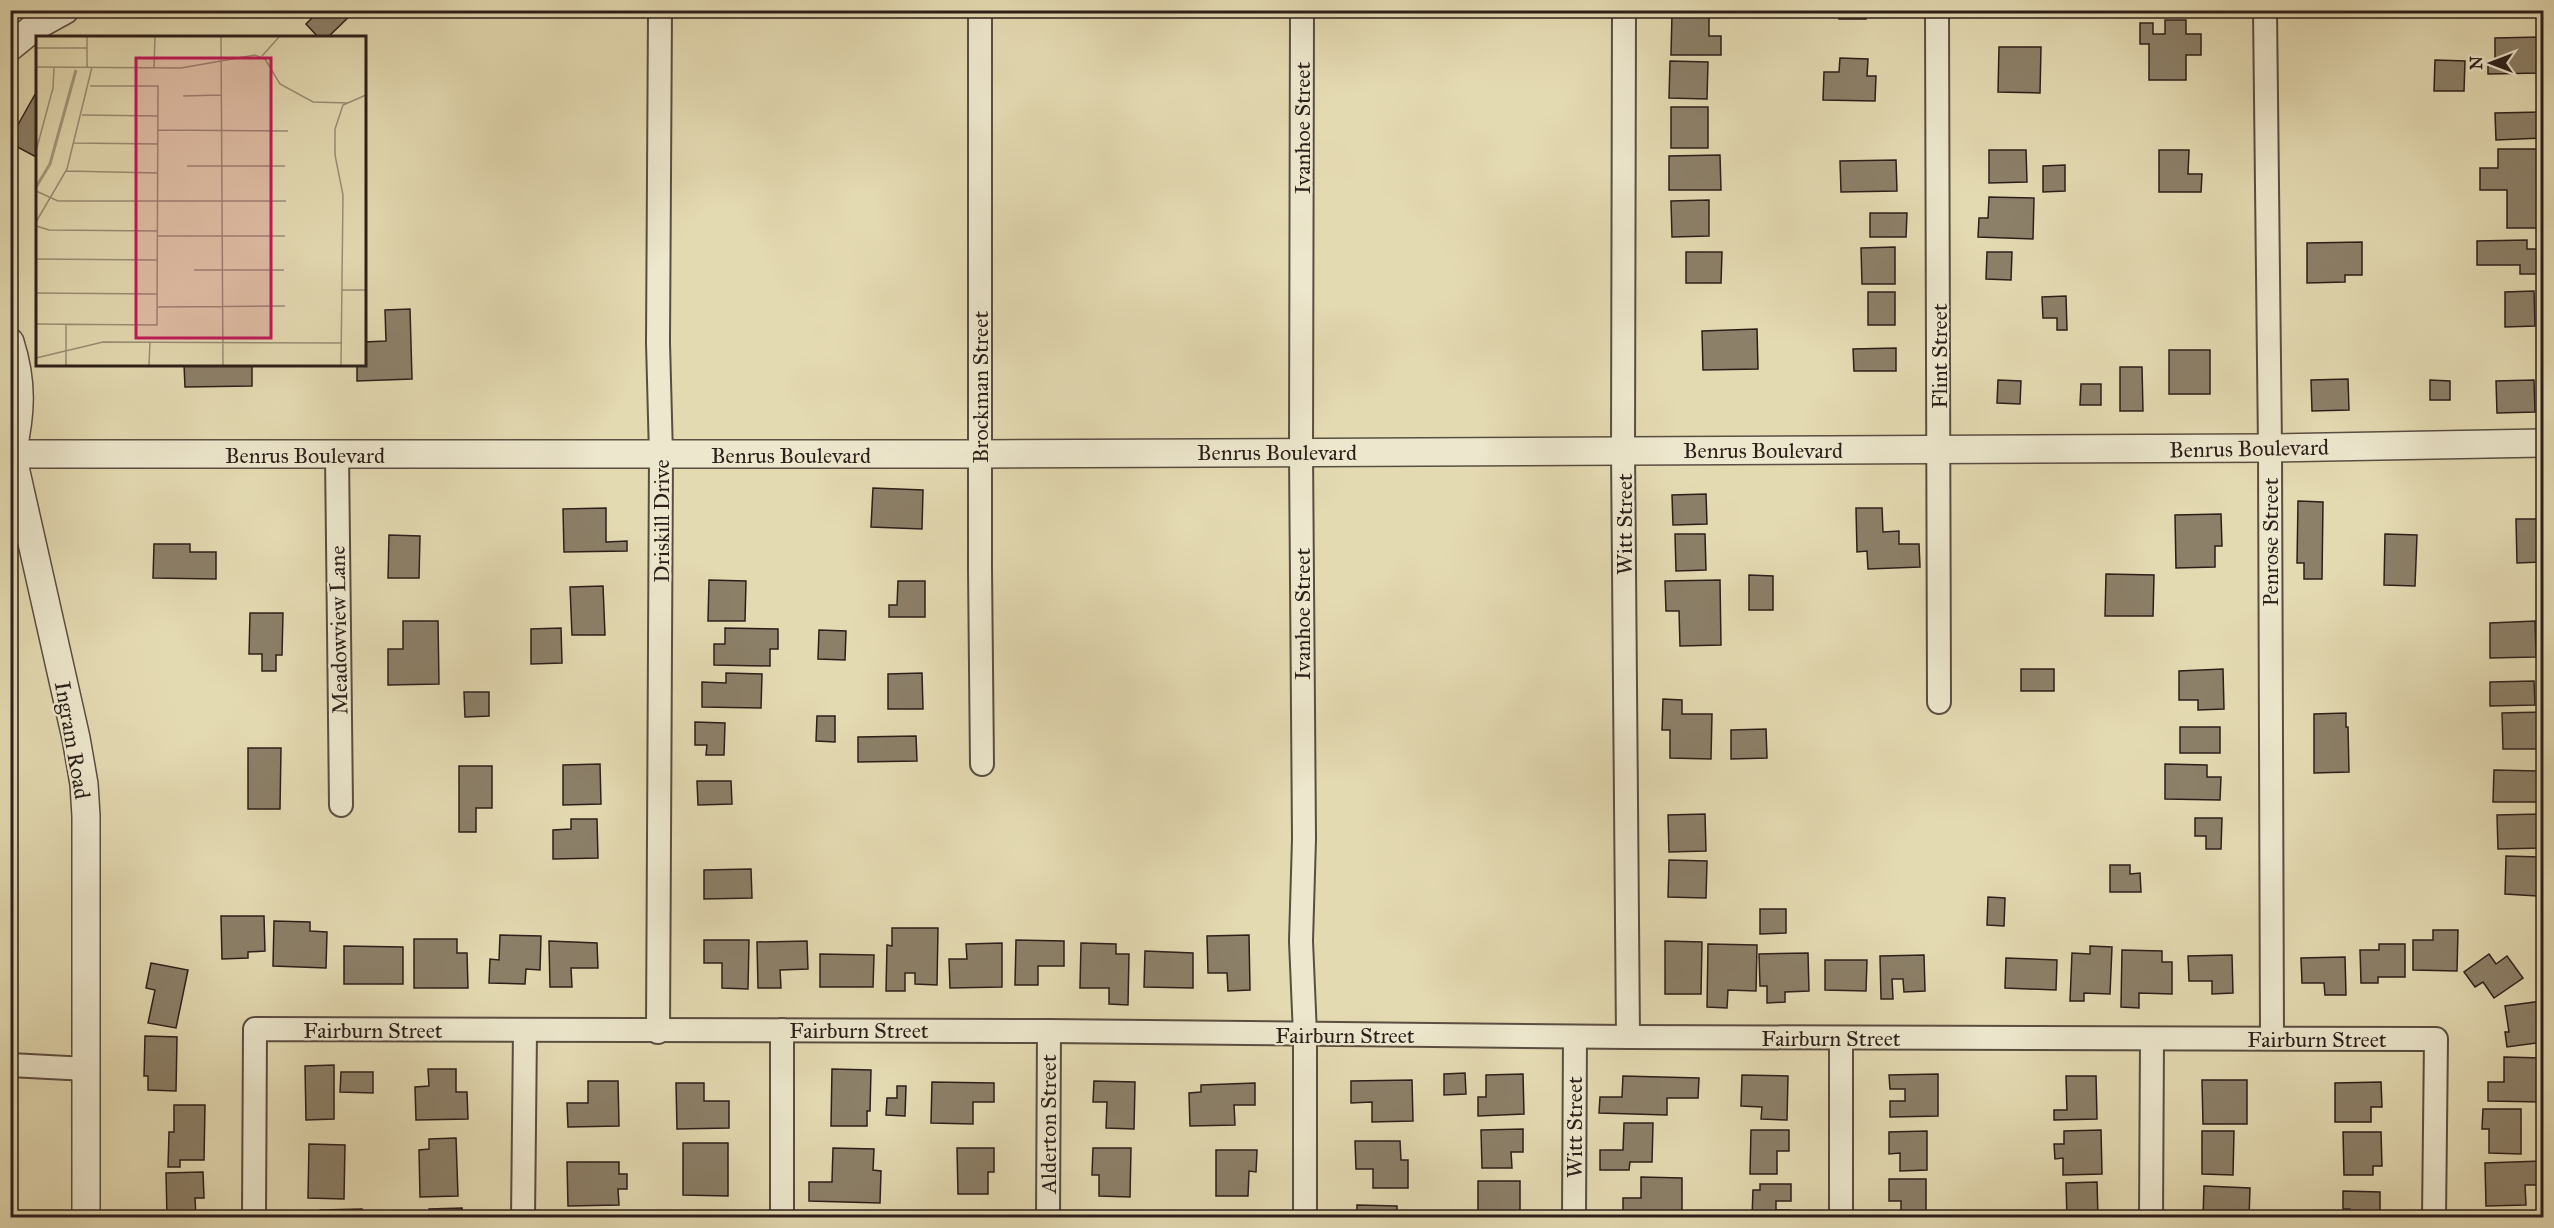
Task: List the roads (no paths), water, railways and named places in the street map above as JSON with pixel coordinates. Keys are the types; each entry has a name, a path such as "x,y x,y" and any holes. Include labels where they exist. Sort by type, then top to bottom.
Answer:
{"street":[{"path":"10,47 36,27 65,10"},
{"name":"Driskill Drive","path":"658,1032 661,456 658,343 660,10"},
{"name":"Brockman Street","path":"980,10 982,764"},
{"name":"Ivanhoe Street","path":"1302,10 1301,452 1304,839 1301,941 1305,1035 1305,1218"},
{"name":"Witt Street","path":"1624,10 1623,451 1628,1037"},
{"name":"Flint Street","path":"1937,10 1939,702"},
{"name":"Penrose Street","path":"2265,10 2270,448 2272,1038"},
{"name":"Ingram Road","path":"10,342 18,374 20,416 11,454 76,738 84,784 86,1218"},
{"name":"Benrus Boulevard","path":"11,454 661,456 2270,448 2544,443"},
{"name":"Meadowview Lane","path":"337,454 341,805"},
{"name":"Fairburn Street","path":"254,1218 255,1029 658,1032 1049,1031 1305,1035 2152,1040 2436,1039 2434,1218"},
{"path":"782,1030 782,1218"},
{"path":"523,1218 525,1031"},
{"name":"Alderton Street","path":"1048,1218 1049,1031"},
{"name":"Witt Street","path":"1574,1218 1575,1037"},
{"path":"1841,1038 1841,1218"},
{"path":"2151,1218 2152,1040"},
{"path":"10,1065 87,1069"}]}
